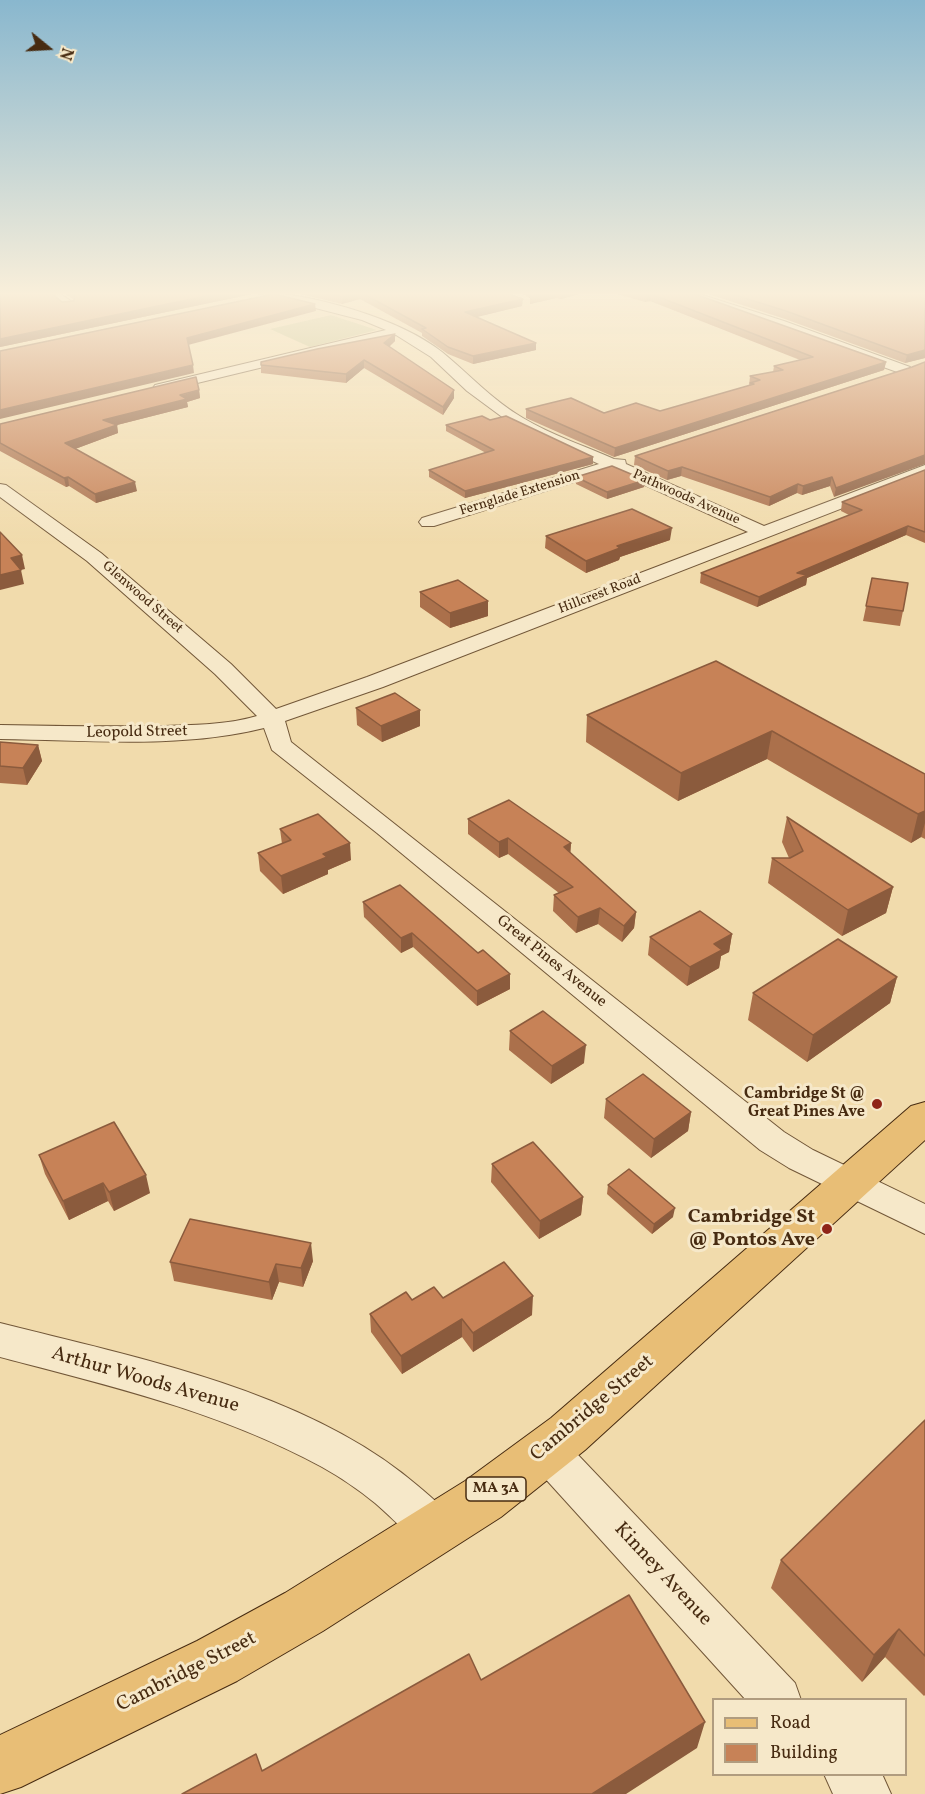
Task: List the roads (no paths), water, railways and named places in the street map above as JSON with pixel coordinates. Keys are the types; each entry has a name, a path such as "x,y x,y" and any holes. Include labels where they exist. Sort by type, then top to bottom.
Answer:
{"main road":[{"name":"Cambridge Street","path":"0,1766 217,1661 304,1612 483,1499 626,1383 925,1117"}],"street":[{"path":"148,391 212,376"},
{"name":"Pathwoods Avenue","path":"460,376 506,415 531,429 763,532"},
{"path":"882,377 886,376"},
{"name":"Fernglade Extension","path":"428,522 634,458"},
{"name":"Hillcrest Road","path":"273,719 925,470"},
{"name":"Glenwood Street","path":"0,489 94,556 223,669 273,719"},
{"name":"Leopold Street","path":"0,732 107,734 186,732 241,727 273,719"},
{"name":"Great Pines Avenue","path":"273,719 280,745 387,828 772,1141 801,1159 925,1220"},
{"name":"Arthur Woods Avenue","path":"0,1340 179,1386 262,1416 313,1439 371,1473 410,1504 435,1529"},
{"name":"Kinney Avenue","path":"546,1450 776,1698"},
{"path":"850,1776 866,1794"}],"place":[{"name":"Cambridge St @ Great Pines Ave","path":"877,1104"},
{"name":"Cambridge St @ Pontos Ave","path":"827,1229"}]}
